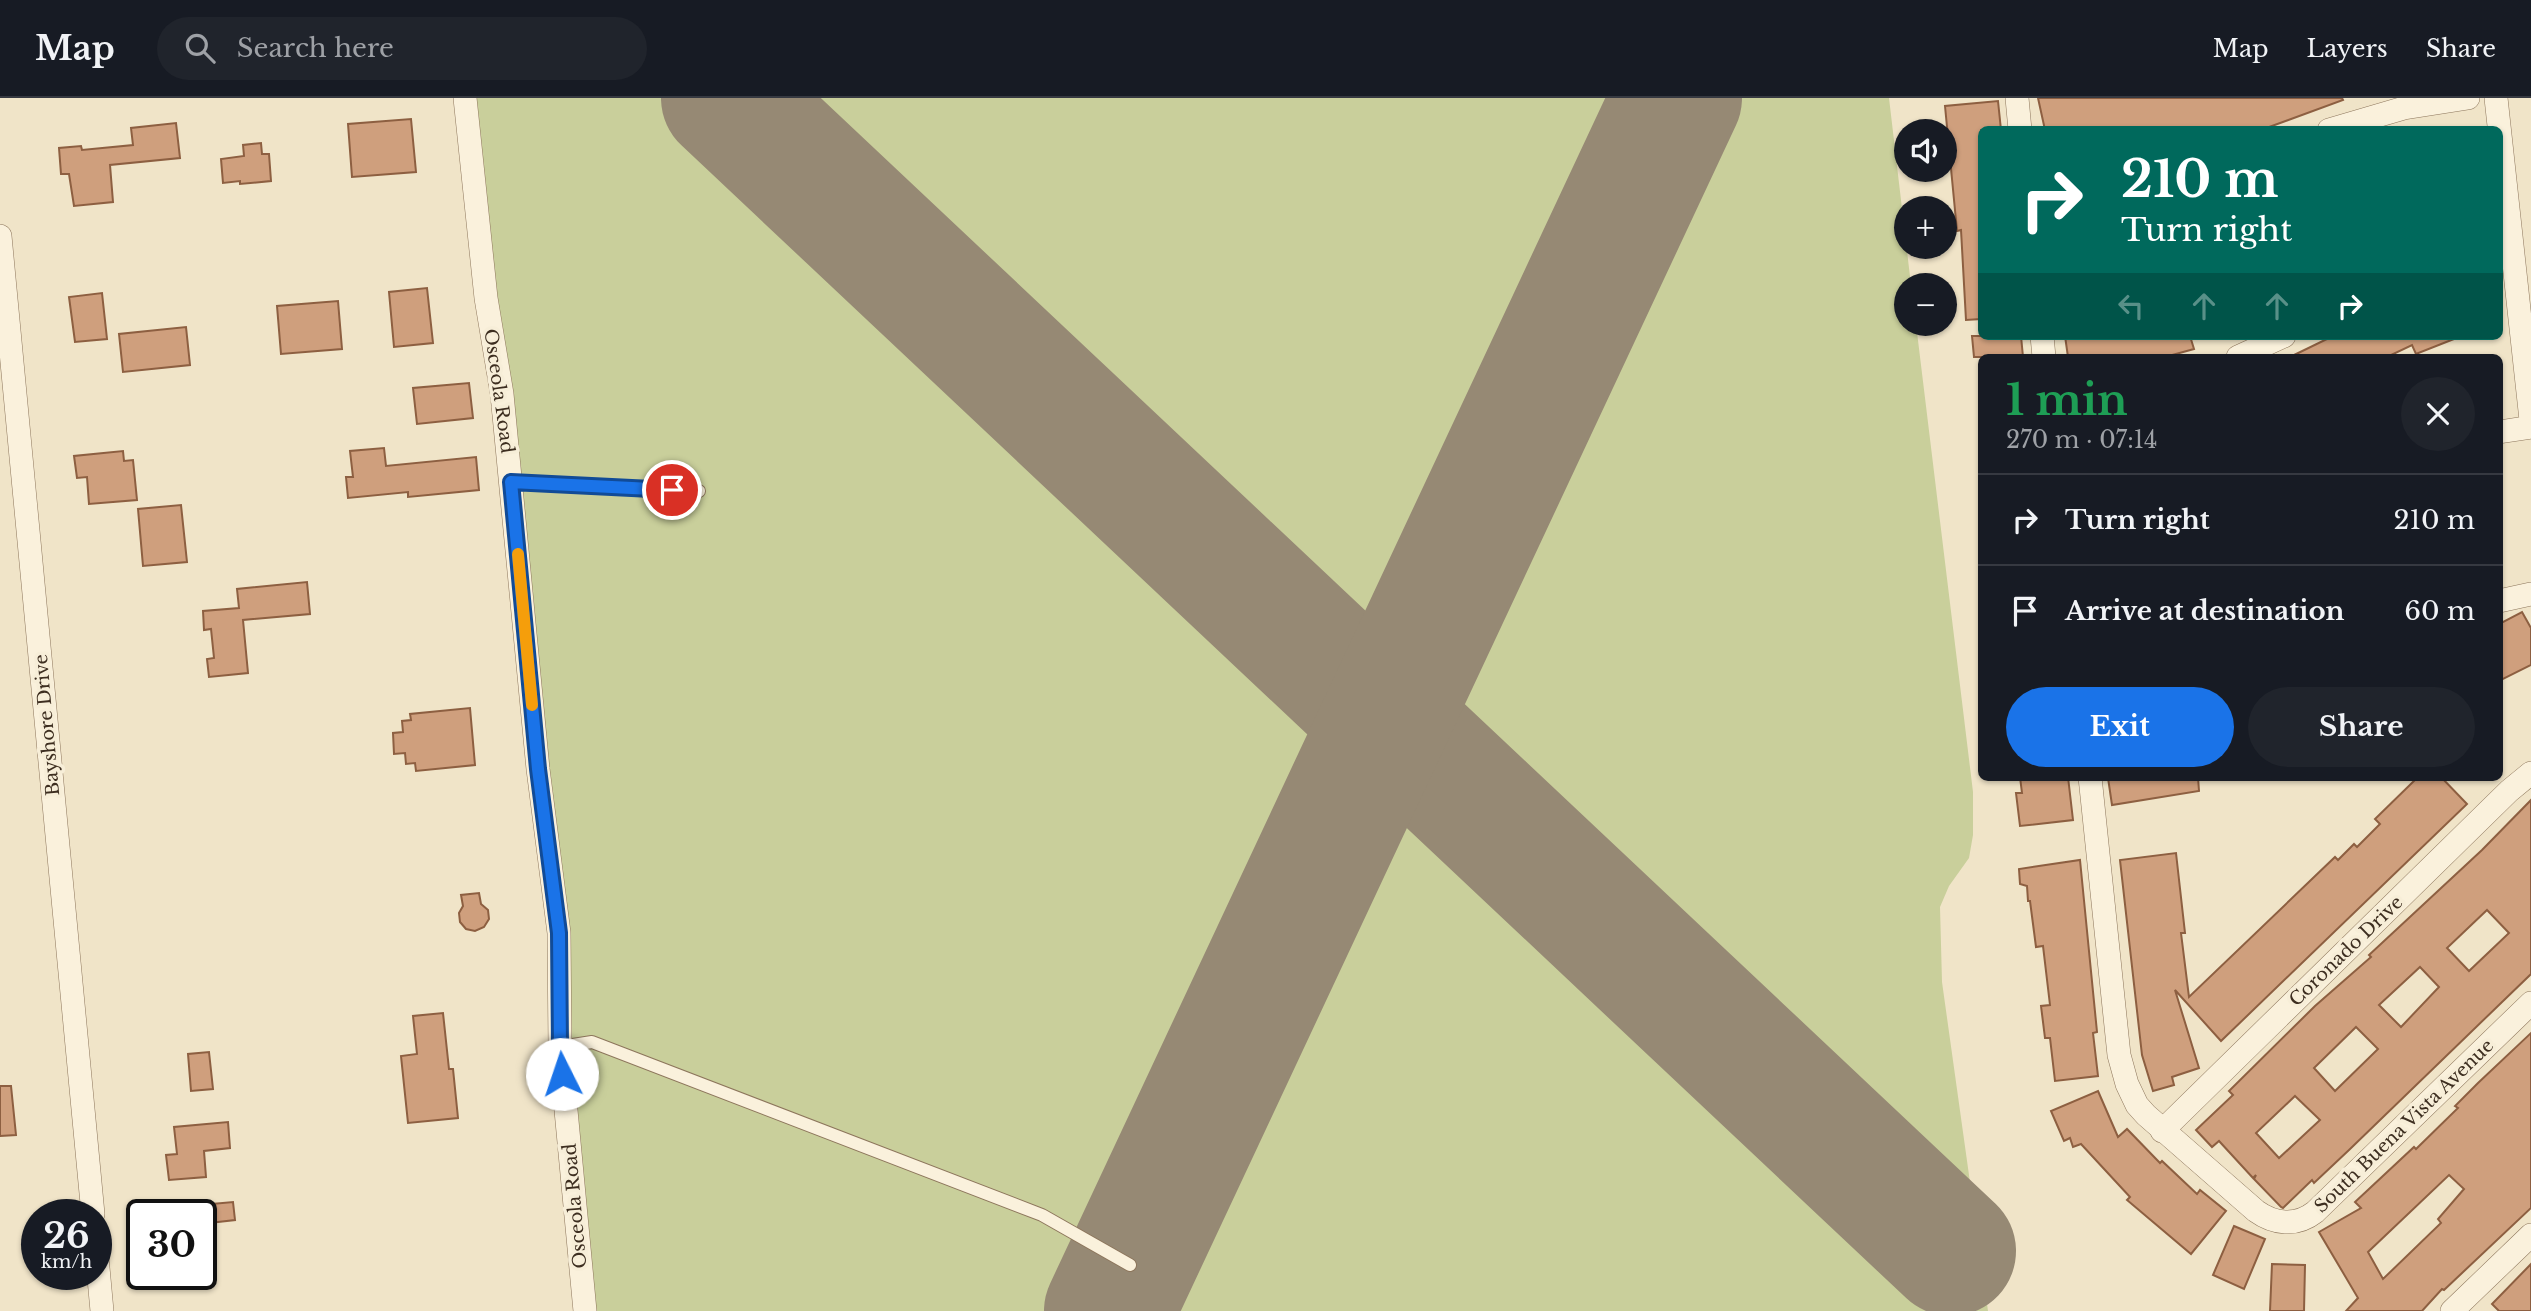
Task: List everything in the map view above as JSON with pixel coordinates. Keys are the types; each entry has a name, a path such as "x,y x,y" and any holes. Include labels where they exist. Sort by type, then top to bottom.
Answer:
{"street":[{"name":"Osceola Road","path":"466,98 486,298 502,394 538,769 559,933 560,1047 585,1311"},
{"path":"2017,98 2020,126"},
{"path":"2343,126 2404,108 2468,98"},
{"path":"2496,98 2499,126"},
{"path":"2503,158 2531,420"},
{"name":"Bayshore Drive","path":"0,236 92,1199"},
{"path":"2245,354 2275,340"},
{"path":"2503,431 2531,427"},
{"path":"2503,600 2531,594"},
{"name":"Coronado Drive","path":"2162,1131 2531,772"},
{"name":"South Buena Vista Avenue","path":"2090,781 2122,1069 2137,1105 2162,1131 2263,1216 2279,1222 2302,1220 2315,1212 2531,1003"},
{"path":"2452,1311 2531,1235"},
{"path":"100,1290 102,1311"}],"lane":[{"path":"511,482 699,491"},
{"path":"560,1047 592,1042 1042,1215 1130,1265"}],"green space":[{"path":"476,98 1889,98 1894,140 1894,182 1899,182 1901,196 1894,196 1894,259 1908,259 1910,273 1894,273 1894,336 1917,336 1973,792 1973,835 1969,858 1949,886 1940,907 1942,982 1988,1311 594,1311"}],"building":[{"path":"2038,98 2343,100 2272,126 2044,126"},
{"path":"1998,101 2001,126 1978,126 1978,319 1966,320 1961,230 1957,231 1957,196 1954,196 1952,182 1957,182 1957,119 1946,119 1945,106"},
{"path":"411,119 416,172 352,177 348,124"},
{"path":"176,123 180,158 110,165 113,202 74,206 69,174 61,174 59,148 81,146 82,150 133,145 131,128"},
{"path":"261,143 262,154 269,154 271,181 223,183 221,159 244,156 243,145"},
{"path":"427,288 433,343 394,347 389,292"},
{"path":"102,293 107,339 75,342 69,297"},
{"path":"338,301 342,349 281,354 277,306"},
{"path":"186,327 190,365 123,372 119,334"},
{"path":"1972,336 1978,336 1978,340 2021,340 2023,354 1978,354 1978,357 1974,357"},
{"path":"2066,340 2191,340 2194,349 2176,354 2068,354"},
{"path":"2325,340 2451,340 2416,354 2412,345 2393,354 2296,354"},
{"path":"469,383 473,418 417,424 413,388"},
{"path":"384,448 386,466 476,457 479,490 408,497 408,492 348,498 346,477 353,477 350,451"},
{"path":"123,451 124,461 133,460 137,500 89,504 87,477 77,478 74,456"},
{"path":"181,505 187,562 143,566 138,509"},
{"path":"307,582 310,614 243,620 248,673 209,677 207,659 214,658 211,629 204,630 203,611 239,608 237,589"},
{"path":"2522,612 2531,628 2531,665 2503,679 2503,622"},
{"path":"470,708 475,765 416,771 415,763 406,764 405,753 394,754 393,733 403,732 402,721 411,720 410,714"},
{"path":"2020,781 2068,781 2073,820 2020,826 2016,793 2022,793"},
{"path":"2108,781 2198,781 2199,791 2112,805"},
{"path":"2414,781 2445,781 2467,804 2221,1041 2175,990 2199,1068 2172,1077 2174,1085 2153,1091 2142,1055 2120,860 2176,853 2185,933 2181,933 2189,997 2335,857 2338,860 2354,844 2357,847 2380,824 2375,819"},
{"path":"2531,800 2531,974 2314,1183 2312,1180 2281,1207 2254,1179 2256,1175 2253,1178 2219,1141 2212,1147 2196,1130 2233,1095 2229,1091 2315,1006 2371,957 2369,955 2482,850","holes":["2487,910 2509,933 2469,971 2447,948","2420,967 2439,987 2401,1027 2379,1005","2356,1027 2378,1049 2335,1091 2314,1068","2295,1096 2320,1120 2279,1158 2256,1133"]},
{"path":"2080,860 2097,1032 2093,1033 2098,1076 2055,1081 2050,1038 2045,1038 2041,1006 2050,1005 2043,946 2036,947 2027,886 2020,884 2019,869"},
{"path":"479,893 481,904 488,910 489,919 484,927 475,931 466,929 460,922 459,913 463,906 461,895"},
{"path":"443,1013 458,1118 408,1123 401,1056 417,1054 413,1016"},
{"path":"2531,1033 2531,1208 2442,1289 2422,1311 2346,1311 2358,1298 2319,1232 2361,1208 2355,1202 2414,1147 2416,1149 2458,1108 2455,1106","holes":["2449,1175 2464,1189 2438,1219 2441,1223 2383,1279 2368,1252"]},
{"path":"209,1052 213,1089 191,1091 188,1054"},
{"path":"0,1086 11,1086 16,1135 0,1136"},
{"path":"2098,1091 2118,1137 2127,1129 2160,1163 2162,1161 2197,1194 2200,1190 2226,1211 2191,1254 2127,1200 2130,1197 2081,1144 2073,1147 2070,1138 2064,1141 2051,1111"},
{"path":"228,1122 230,1148 204,1151 206,1177 169,1180 166,1155 177,1154 174,1127"},
{"path":"233,1202 235,1220 217,1222 217,1204"},
{"path":"2234,1226 2265,1239 2244,1289 2213,1275"},
{"path":"2272,1264 2305,1265 2304,1311 2270,1311"},
{"path":"2531,1264 2531,1311 2499,1311 2492,1304"}],"runway":[{"path":"726,98 1951,1251"},
{"path":"1109,1311 1677,98"}],"slow traffic":[{"path":"518,554 532,705"}],"route":[{"path":"562,1074 559,933 538,769 511,482 672,490"}]}
